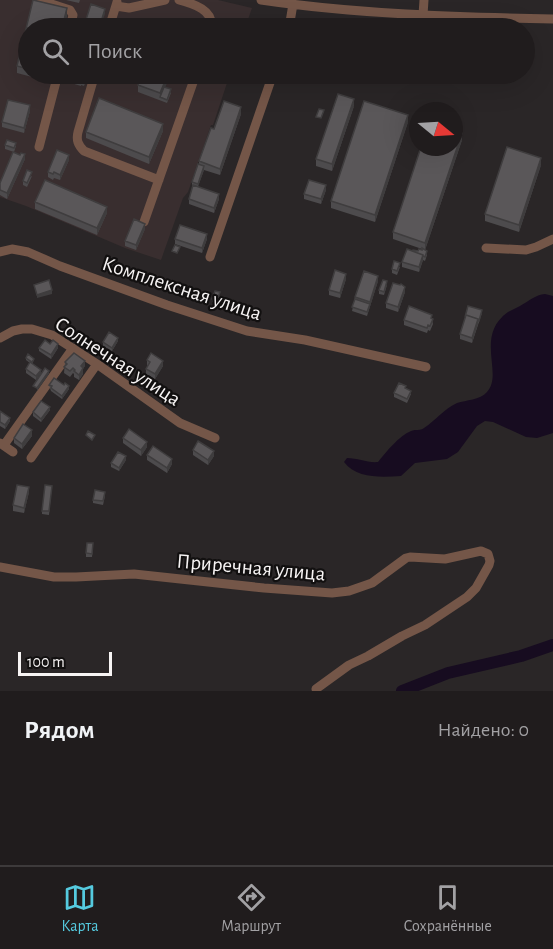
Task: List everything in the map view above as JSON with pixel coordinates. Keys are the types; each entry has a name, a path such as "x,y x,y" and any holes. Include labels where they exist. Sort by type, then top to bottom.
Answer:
{"street":[{"path":"39,0 70,10 72,18"},
{"path":"112,18 117,3 129,8 165,0"},
{"path":"179,0 196,6 206,12 210,18"},
{"path":"261,0 327,9 520,18"},
{"path":"363,11 364,0"},
{"path":"423,15 424,0"},
{"path":"291,18 293,4"},
{"path":"535,18 553,19"},
{"path":"39,147 55,84"},
{"path":"92,84 78,132 77,139 80,147 84,151 159,180"},
{"path":"144,222 193,84"},
{"path":"210,257 270,84"},
{"path":"486,248 526,250 553,239"},
{"name":"Комплексная улица","path":"0,252 12,249 28,252 135,294 247,331 305,340 426,367"},
{"name":"Солнечная улица","path":"0,338 22,329 32,329 52,335 180,423 215,438"},
{"path":"13,452 2,444 73,348"},
{"path":"31,458 97,364"},
{"name":"Приречная улица","path":"0,567 54,577 134,574 332,593 349,591 372,583 406,558 445,559 481,551 488,554 489,565 476,588 466,597 425,625 349,665 316,689"}],"shaded area":[{"path":"0,0 218,0 252,8 248,18 18,18 18,84 227,84 161,260 125,248 0,197"},
{"path":"545,294 553,296 553,433 537,438 526,437 493,422 485,421 477,426 458,452 447,459 415,463 401,476 362,474 349,468 344,462 347,458 378,462 406,433 422,429 457,403 484,395 491,384 493,375 491,343 498,322 508,312"}],"building":[{"path":"33,0 67,8 64,18 29,18"},
{"path":"91,4 105,9 102,18 87,18"},
{"path":"138,84 164,84 160,93"},
{"path":"164,87 171,89 167,100 160,97"},
{"path":"338,94 354,99 332,164 316,159"},
{"path":"99,98 163,124 149,157 86,132"},
{"path":"8,100 30,105 24,128 2,122"},
{"path":"224,101 241,107 220,169 199,161"},
{"path":"364,101 408,115 375,215 331,201"},
{"path":"319,109 324,110 321,118 316,117"},
{"path":"7,140 16,143 14,148 5,145"},
{"path":"507,147 541,158 519,225 485,214"},
{"path":"57,150 69,155 60,175 48,172"},
{"path":"13,152 20,155 25,154 7,193 0,190 0,183"},
{"path":"418,156 454,156 425,243 393,232"},
{"path":"198,164 204,166 198,184 192,182"},
{"path":"27,170 32,172 27,183 23,181"},
{"path":"45,180 107,207 97,228 35,202"},
{"path":"309,180 326,185 321,199 304,194"},
{"path":"193,185 219,194 214,208 189,199"},
{"path":"134,219 145,224 136,245 125,241"},
{"path":"180,225 207,234 202,248 175,239"},
{"path":"175,245 180,247 177,253 172,251"},
{"path":"422,248 427,251 425,257 412,251 422,250"},
{"path":"407,249 423,255 419,267 402,262"},
{"path":"394,261 400,263 397,271 392,269"},
{"path":"335,270 346,274 340,293 329,290"},
{"path":"364,271 378,276 370,302 355,297"},
{"path":"49,280 52,290 37,295 34,285"},
{"path":"383,280 387,281 384,292 379,290"},
{"path":"393,283 405,287 398,307 386,303"},
{"path":"215,291 220,292 217,300 212,299"},
{"path":"355,299 370,304 367,312 352,307"},
{"path":"409,306 432,315 430,326 428,325 427,328 404,320"},
{"path":"468,306 482,310 479,321 466,315 465,317"},
{"path":"466,315 478,319 472,338 460,334"},
{"path":"109,332 118,338 112,348 103,342"},
{"path":"45,340 50,344 53,340 58,344 51,355 39,348"},
{"path":"74,353 85,361 79,375 73,368 70,371 64,367 67,364 65,362"},
{"path":"151,353 163,361 155,374 146,369"},
{"path":"28,354 34,359 32,362 26,358"},
{"path":"30,362 41,370 36,376 26,369"},
{"path":"45,368 49,371 37,388 33,386"},
{"path":"54,378 69,386 62,396 49,385"},
{"path":"399,383 411,391 407,399 394,393"},
{"path":"41,401 50,407 41,419 33,412"},
{"path":"0,411 10,418 5,425 0,422"},
{"path":"23,424 32,430 22,444 14,438"},
{"path":"129,429 147,442 141,450 123,438"},
{"path":"88,431 95,435 92,440 86,435"},
{"path":"198,441 214,451 208,460 193,450"},
{"path":"153,446 172,459 167,468 147,455"},
{"path":"118,452 126,456 119,468 111,463"},
{"path":"17,485 29,487 24,508 13,505"},
{"path":"45,485 52,486 49,511 42,511"},
{"path":"95,490 105,492 103,501 93,500"},
{"path":"87,543 93,543 92,554 86,553"}],"waterway":[{"path":"402,691 448,673 521,656 553,645"}]}
